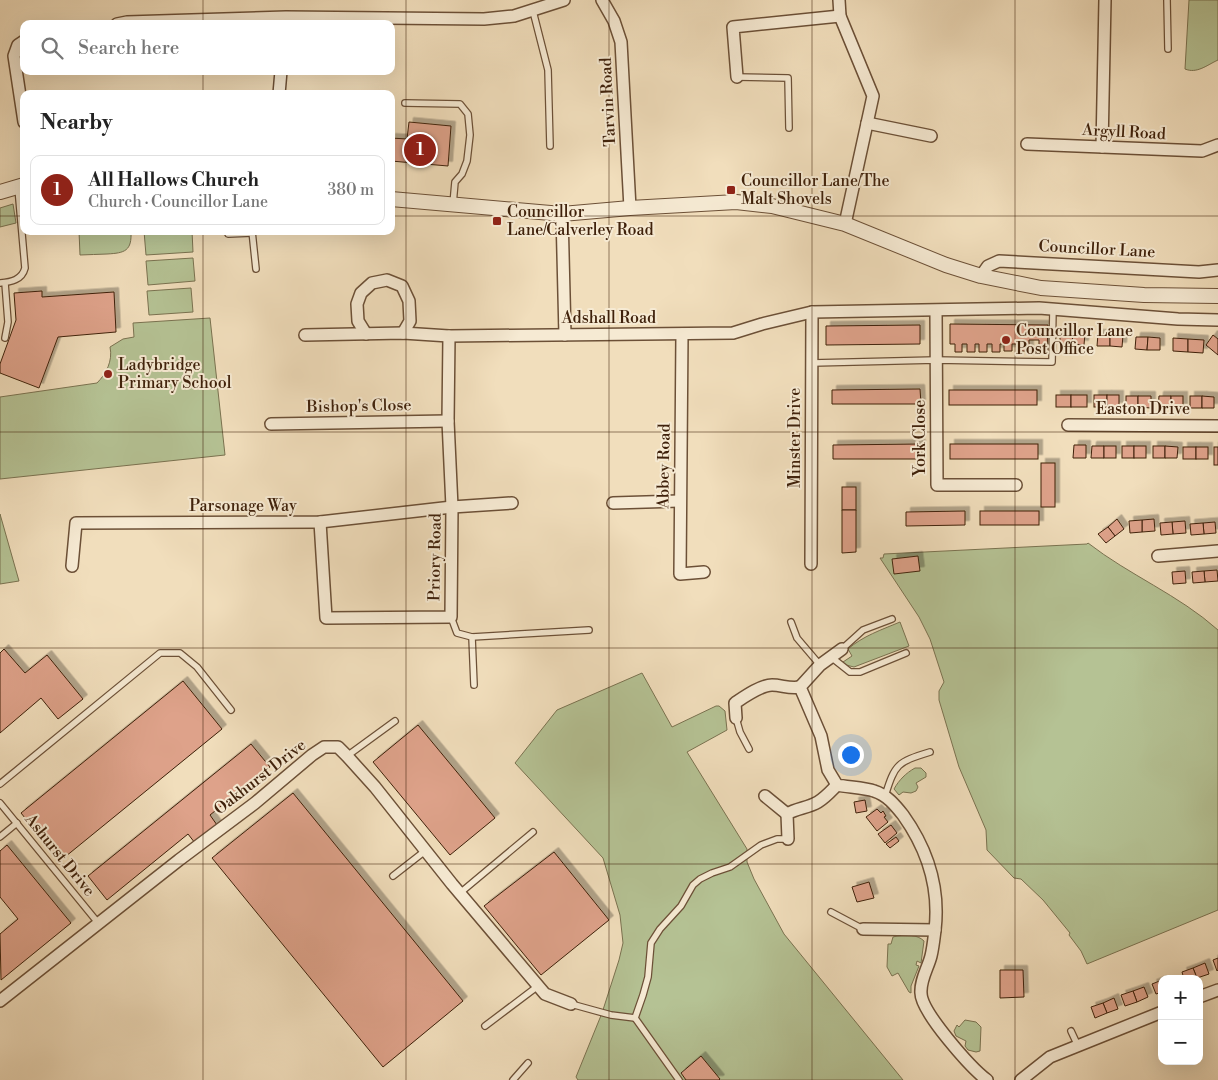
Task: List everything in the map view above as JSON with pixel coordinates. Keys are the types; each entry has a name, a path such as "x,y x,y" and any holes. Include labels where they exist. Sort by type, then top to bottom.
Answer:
{"street":[{"path":"286,20 484,19 514,16 564,0"},
{"name":"Tarvin Road","path":"602,0 614,21 621,42 630,208"},
{"path":"839,0 840,16 873,96 845,224"},
{"path":"1102,147 1104,0"},
{"path":"737,77 733,27 840,16"},
{"path":"20,44 14,56 20,96"},
{"path":"279,90 280,75"},
{"path":"867,123 931,136"},
{"name":"Argyll Road","path":"1027,144 1202,151 1218,145"},
{"path":"0,192 20,186"},
{"path":"395,198 562,214 736,202 772,206 845,224 946,265 981,276 1041,288 1144,295 1218,296"},
{"path":"562,214 565,335"},
{"name":"Councillor Lane","path":"981,276 988,266 999,261 1190,272 1218,270"},
{"path":"366,334 358,321 357,304 361,293 372,284 387,280 402,286 410,301 410,321 403,333"},
{"path":"1039,308 1041,288"},
{"path":"812,312 1039,308 1178,319 1218,320"},
{"name":"York Close","path":"936,310 937,485 1016,485"},
{"name":"Adshall Road","path":"304,335 403,333 448,336 733,333 812,312"},
{"name":"Minster Drive","path":"811,564 812,312"},
{"name":"Abbey Road","path":"682,334 681,484 679,501 680,574 704,572"},
{"name":"Priory Road","path":"320,522 326,618 451,617 452,506 448,421 448,336"},
{"name":"Bishop's Close","path":"271,424 448,421"},
{"name":"Easton Drive","path":"1068,425 1218,426"},
{"path":"613,503 679,501"},
{"name":"Parsonage Way","path":"72,566 76,523 320,522 452,506 512,503"},
{"path":"1158,556 1218,551"},
{"path":"736,718 735,702 747,694 770,684 791,689 800,687 820,665 842,649"},
{"path":"800,687 821,736 828,770 837,785"},
{"name":"Oakhurst Drive","path":"1,999 255,803 324,747 338,748 375,787 538,986 556,1000 571,1004"},
{"path":"837,785 874,790 885,796 911,827 926,855 936,900 935,930 931,956 920,994 925,1007 943,1032 979,1074 987,1080"},
{"path":"787,814 817,802 837,785"},
{"path":"766,796 787,814 788,839"},
{"path":"863,930 935,930"},
{"path":"1203,996 1218,990"},
{"path":"1020,1080 1050,1057 1158,1014"}],"lane":[{"path":"1167,0 1168,49"},
{"path":"533,11 548,70 550,146"},
{"path":"737,77 788,78 789,128"},
{"path":"405,103 460,104 468,114 470,135 466,161 462,174 455,182 453,204"},
{"path":"5,338 8,322 3,283 20,278 25,268 23,235"},
{"path":"252,235 256,269"},
{"path":"812,363 936,360 1052,362 1053,309"},
{"path":"451,617 457,633 472,637 589,630"},
{"path":"842,649 863,630 892,619"},
{"path":"791,622 797,638 820,665"},
{"path":"472,637 474,685"},
{"path":"0,784 160,652 180,653 192,662 231,710"},
{"path":"831,656 850,672 860,672 906,653"},
{"path":"736,718 740,732 750,750"},
{"path":"347,756 394,721"},
{"path":"885,796 892,772 897,766 908,759 930,752"},
{"name":"Ashurst Drive","path":"0,803 99,924"},
{"path":"0,836 17,823"},
{"path":"460,893 533,832"},
{"path":"635,1018 648,976 651,943 660,929 681,906 693,885 712,873 730,867 761,845 777,839 788,839"},
{"path":"393,876 425,850"},
{"path":"831,912 863,930"},
{"path":"485,1026 538,986"},
{"path":"571,1004 611,1015 635,1018 679,1080"},
{"path":"1071,1031 1078,1046"},
{"path":"512,1080 528,1062"}],"green space":[{"path":"1189,0 1218,0 1218,60 1194,70 1185,69"},
{"path":"13,204 16,223 0,227 0,208"},
{"path":"79,235 131,235 129,247 123,252 80,255"},
{"path":"144,235 192,235 193,252 146,255"},
{"path":"193,258 195,281 148,285 146,261"},
{"path":"191,288 193,312 149,315 147,291"},
{"path":"210,318 225,455 0,479 0,397 97,383 108,367 110,347 123,339 134,337 133,323"},
{"path":"0,514 19,581 0,584"},
{"path":"1088,543 1187,606 1218,630 1218,910 1087,964 1081,951 1069,935 1070,933 1043,900 1021,879 1014,878 987,850 986,830 959,767 939,700 939,691 944,682 930,639 919,617 880,558 883,558 884,554"},
{"path":"900,622 909,646 854,667 843,662 852,656 848,649 854,644"},
{"path":"642,673 672,727 716,706 725,711 727,730 687,752 747,849 747,862 754,879 784,934 903,1080 578,1080 576,1077 602,1013 619,960 623,943 620,915 603,858 515,763 557,710"},
{"path":"915,768 921,768 926,773 926,777 916,783 918,787 916,791 911,793 903,792 899,795 894,789 903,777"},
{"path":"915,936 924,941 921,963 917,961 916,965 919,966 911,986 911,993 898,973 892,976 887,967 888,944 891,944 893,937"},
{"path":"965,1020 976,1022 981,1027 980,1051 968,1050 965,1046 966,1041 956,1036 954,1031 957,1025 959,1027"}],"building":[{"path":"409,122 451,126 448,166 395,161 395,138 407,139"},
{"path":"42,291 42,297 114,292 116,332 58,337 39,388 0,373 0,364 16,320 14,293"},
{"path":"950,324 1048,325 1047,352 1039,352 1039,340 1029,340 1029,351 1017,351 1017,344 1012,344 1012,351 1004,351 1004,344 1000,344 1000,352 992,352 992,344 987,344 987,352 979,352 979,344 975,344 975,352 967,352 967,344 962,344 962,352 955,352 955,344 950,344"},
{"path":"920,325 920,344 826,345 826,326"},
{"path":"1060,331 1073,332 1072,344 1060,344"},
{"path":"1073,332 1085,333 1084,345 1072,344"},
{"path":"1098,334 1110,334 1110,346 1097,346"},
{"path":"1110,334 1123,335 1122,347 1110,346"},
{"path":"1213,335 1218,339 1218,355 1206,345"},
{"path":"1136,337 1148,337 1147,350 1135,349"},
{"path":"1148,337 1160,338 1160,350 1147,350"},
{"path":"1173,338 1188,339 1188,352 1173,351"},
{"path":"1188,339 1204,340 1203,353 1188,352"},
{"path":"920,389 921,404 832,404 832,390"},
{"path":"949,390 1037,390 1037,405 949,405"},
{"path":"1056,395 1071,395 1071,407 1056,407"},
{"path":"1071,395 1087,395 1087,407 1071,407"},
{"path":"1094,395 1107,395 1107,407 1094,407"},
{"path":"1107,395 1119,395 1119,407 1107,407"},
{"path":"1126,396 1138,396 1138,407 1126,407"},
{"path":"1138,396 1151,396 1151,408 1138,407"},
{"path":"1159,396 1171,396 1171,408 1158,408"},
{"path":"1171,396 1183,396 1183,408 1171,408"},
{"path":"1190,396 1202,396 1202,408 1190,408"},
{"path":"1202,396 1214,397 1214,408 1202,408"},
{"path":"921,444 921,459 833,459 833,445"},
{"path":"950,444 1038,444 1038,459 950,459"},
{"path":"1074,445 1086,445 1086,458 1073,458"},
{"path":"1092,446 1104,446 1104,458 1091,458"},
{"path":"1104,446 1116,446 1116,458 1104,458"},
{"path":"1122,446 1134,446 1134,458 1122,458"},
{"path":"1134,446 1146,446 1146,458 1134,458"},
{"path":"1153,446 1165,446 1165,458 1153,458"},
{"path":"1165,446 1178,447 1177,458 1165,458"},
{"path":"1183,447 1196,447 1196,459 1183,459"},
{"path":"1196,447 1208,447 1208,459 1196,459"},
{"path":"1214,447 1218,447 1218,465 1214,465"},
{"path":"1041,463 1055,463 1055,507 1041,507"},
{"path":"842,487 856,487 856,510 842,510"},
{"path":"842,510 856,510 856,552 842,553"},
{"path":"965,511 965,525 906,526 906,512"},
{"path":"980,511 1039,511 1039,525 980,525"},
{"path":"1117,519 1124,529 1115,536 1108,527"},
{"path":"1154,519 1155,531 1142,532 1142,520"},
{"path":"1142,520 1142,532 1130,533 1129,521"},
{"path":"1185,521 1186,533 1173,534 1172,522"},
{"path":"1172,522 1173,534 1161,535 1160,523"},
{"path":"1215,522 1216,533 1204,534 1203,523"},
{"path":"1203,523 1204,534 1191,535 1190,524"},
{"path":"1108,527 1115,536 1106,543 1098,534"},
{"path":"918,556 920,571 894,574 892,559"},
{"path":"1217,570 1218,581 1205,582 1204,571"},
{"path":"1185,571 1186,583 1173,584 1172,572"},
{"path":"1204,571 1205,582 1193,583 1192,572"},
{"path":"4,649 25,673 47,655 83,699 58,719 41,698 0,733 0,653"},
{"path":"183,681 222,729 60,861 21,813"},
{"path":"418,725 495,818 450,855 373,762"},
{"path":"251,744 270,767 210,815 217,825 195,843 188,834 107,900 88,876"},
{"path":"293,793 463,1001 383,1067 212,858"},
{"path":"865,800 867,811 856,813 854,802"},
{"path":"877,809 881,813 883,811 886,816 884,817 888,822 877,831 866,817"},
{"path":"891,825 897,833 885,843 878,834"},
{"path":"896,837 899,841 890,848 886,844"},
{"path":"7,845 71,923 1,980 0,934 18,919 0,897 0,851"},
{"path":"554,852 609,920 541,975 484,906"},
{"path":"869,882 874,898 857,902 852,887"},
{"path":"1218,958 1218,970 1217,971 1213,960"},
{"path":"1205,963 1209,974 1203,976 1196,975 1193,968"},
{"path":"1193,968 1196,975 1183,975 1182,972"},
{"path":"1000,970 1023,970 1024,997 1000,998"},
{"path":"1158,982 1158,993 1156,994 1152,984"},
{"path":"1144,987 1148,997 1137,1002 1133,991"},
{"path":"1133,991 1137,1002 1125,1006 1121,995"},
{"path":"1114,998 1118,1009 1107,1013 1103,1003"},
{"path":"1103,1003 1107,1013 1095,1018 1091,1007"},
{"path":"701,1056 719,1080 686,1080 681,1073"}],"place":[{"name":"All Hallows Church","path":"420,150"},
{"name":"Councillor Lane/The Malt Shovels","path":"731,190"},
{"name":"Councillor Lane/Calverley Road","path":"497,221"},
{"name":"Councillor Lane Post Office","path":"1006,340"},
{"name":"Ladybridge Primary School","path":"108,374"}]}
